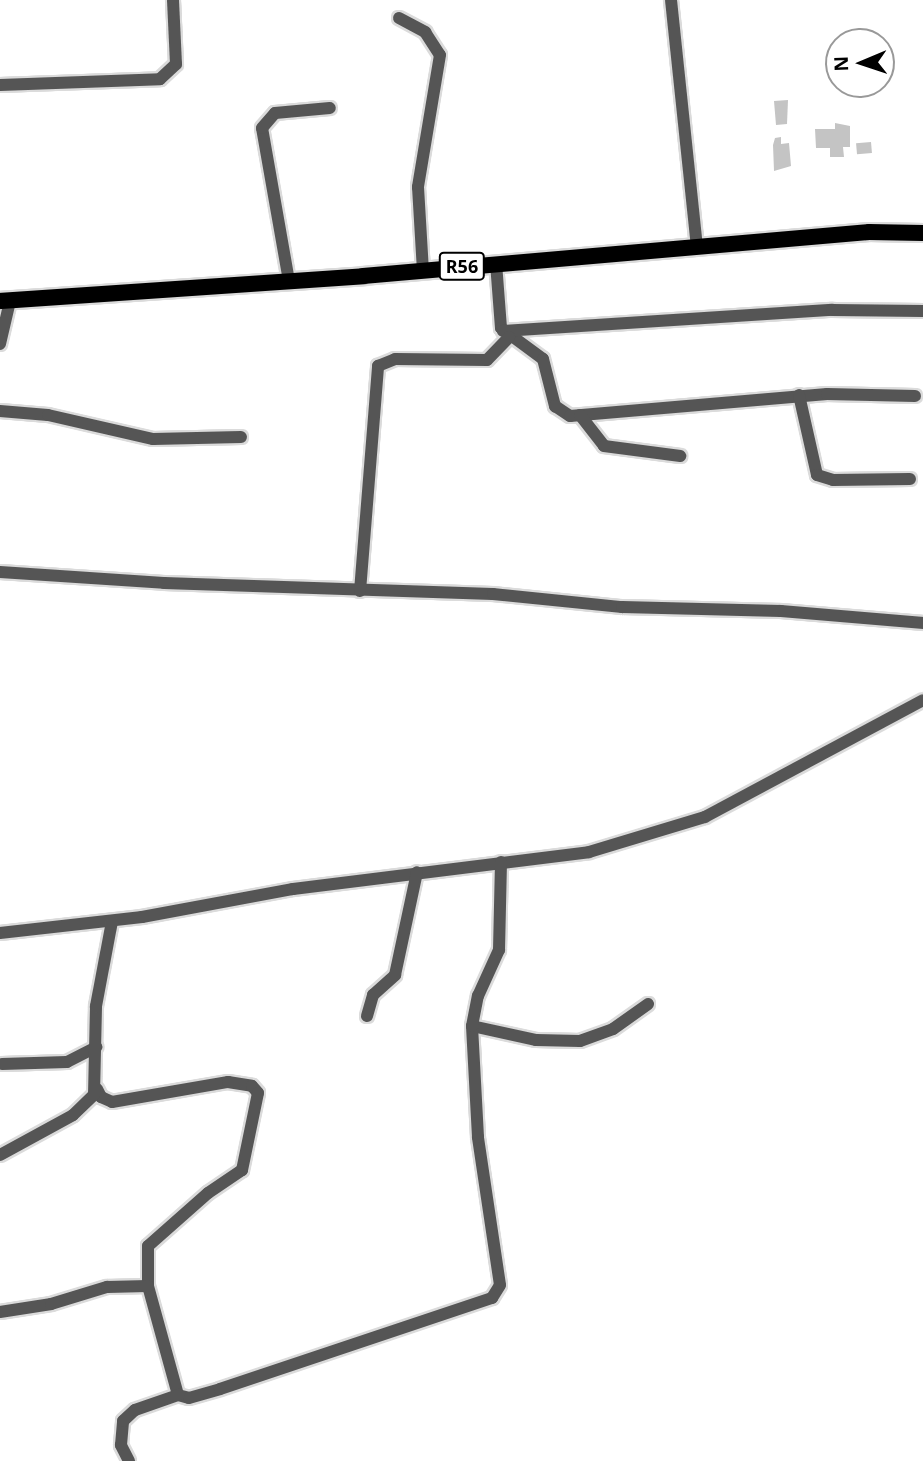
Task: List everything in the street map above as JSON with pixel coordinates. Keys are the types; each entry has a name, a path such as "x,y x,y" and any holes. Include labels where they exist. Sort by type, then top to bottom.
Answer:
{"main road":[{"name":"R56","path":"5,301 424,271 856,233 923,233"}],"street":[{"path":"0,85 160,79 176,64 173,0"},
{"path":"671,0 697,248"},
{"path":"399,18 425,32 440,55 418,187 424,271"},
{"path":"289,281 262,128 275,113 330,108"},
{"path":"360,591 378,366 396,359 487,360 506,334 496,263"},
{"path":"0,344 5,301"},
{"path":"506,334 832,310 923,311"},
{"path":"506,334 526,343 543,359 559,411 580,415 799,396 915,396"},
{"path":"799,396 817,475 833,480 910,479"},
{"path":"0,411 48,415 153,439 242,437"},
{"path":"580,415 604,446 680,456"},
{"path":"0,572 360,591 494,594 622,607 781,611 923,623"},
{"path":"0,933 112,921 218,901 417,872 589,852 705,817 923,699"},
{"path":"129,1461 121,1445 123,1421 135,1410 178,1395 189,1398 220,1389 468,1309 499,1293 478,1137 472,1026 478,996 499,950 501,862"},
{"path":"367,1016 373,995 393,979 398,968 417,872"},
{"path":"112,921 96,1006 97,1089 101,1097 112,1102 229,1082 253,1086 258,1094 242,1170 153,1238 147,1254 148,1286 178,1395"},
{"path":"472,1026 536,1040 580,1041 612,1029 648,1004"},
{"path":"2,1064 66,1062 96,1047"},
{"path":"0,1155 73,1115 97,1089"},
{"path":"0,1311 51,1304 107,1287 148,1286"}],"building":[{"path":"788,100 787,124 776,125 774,101"},
{"path":"835,123 850,126 850,147 843,147 844,157 830,157 830,148 816,148 815,129 835,129"},
{"path":"781,137 781,144 789,143 791,166 774,171 773,145 775,138"},
{"path":"871,142 872,153 857,154 856,143"}]}
